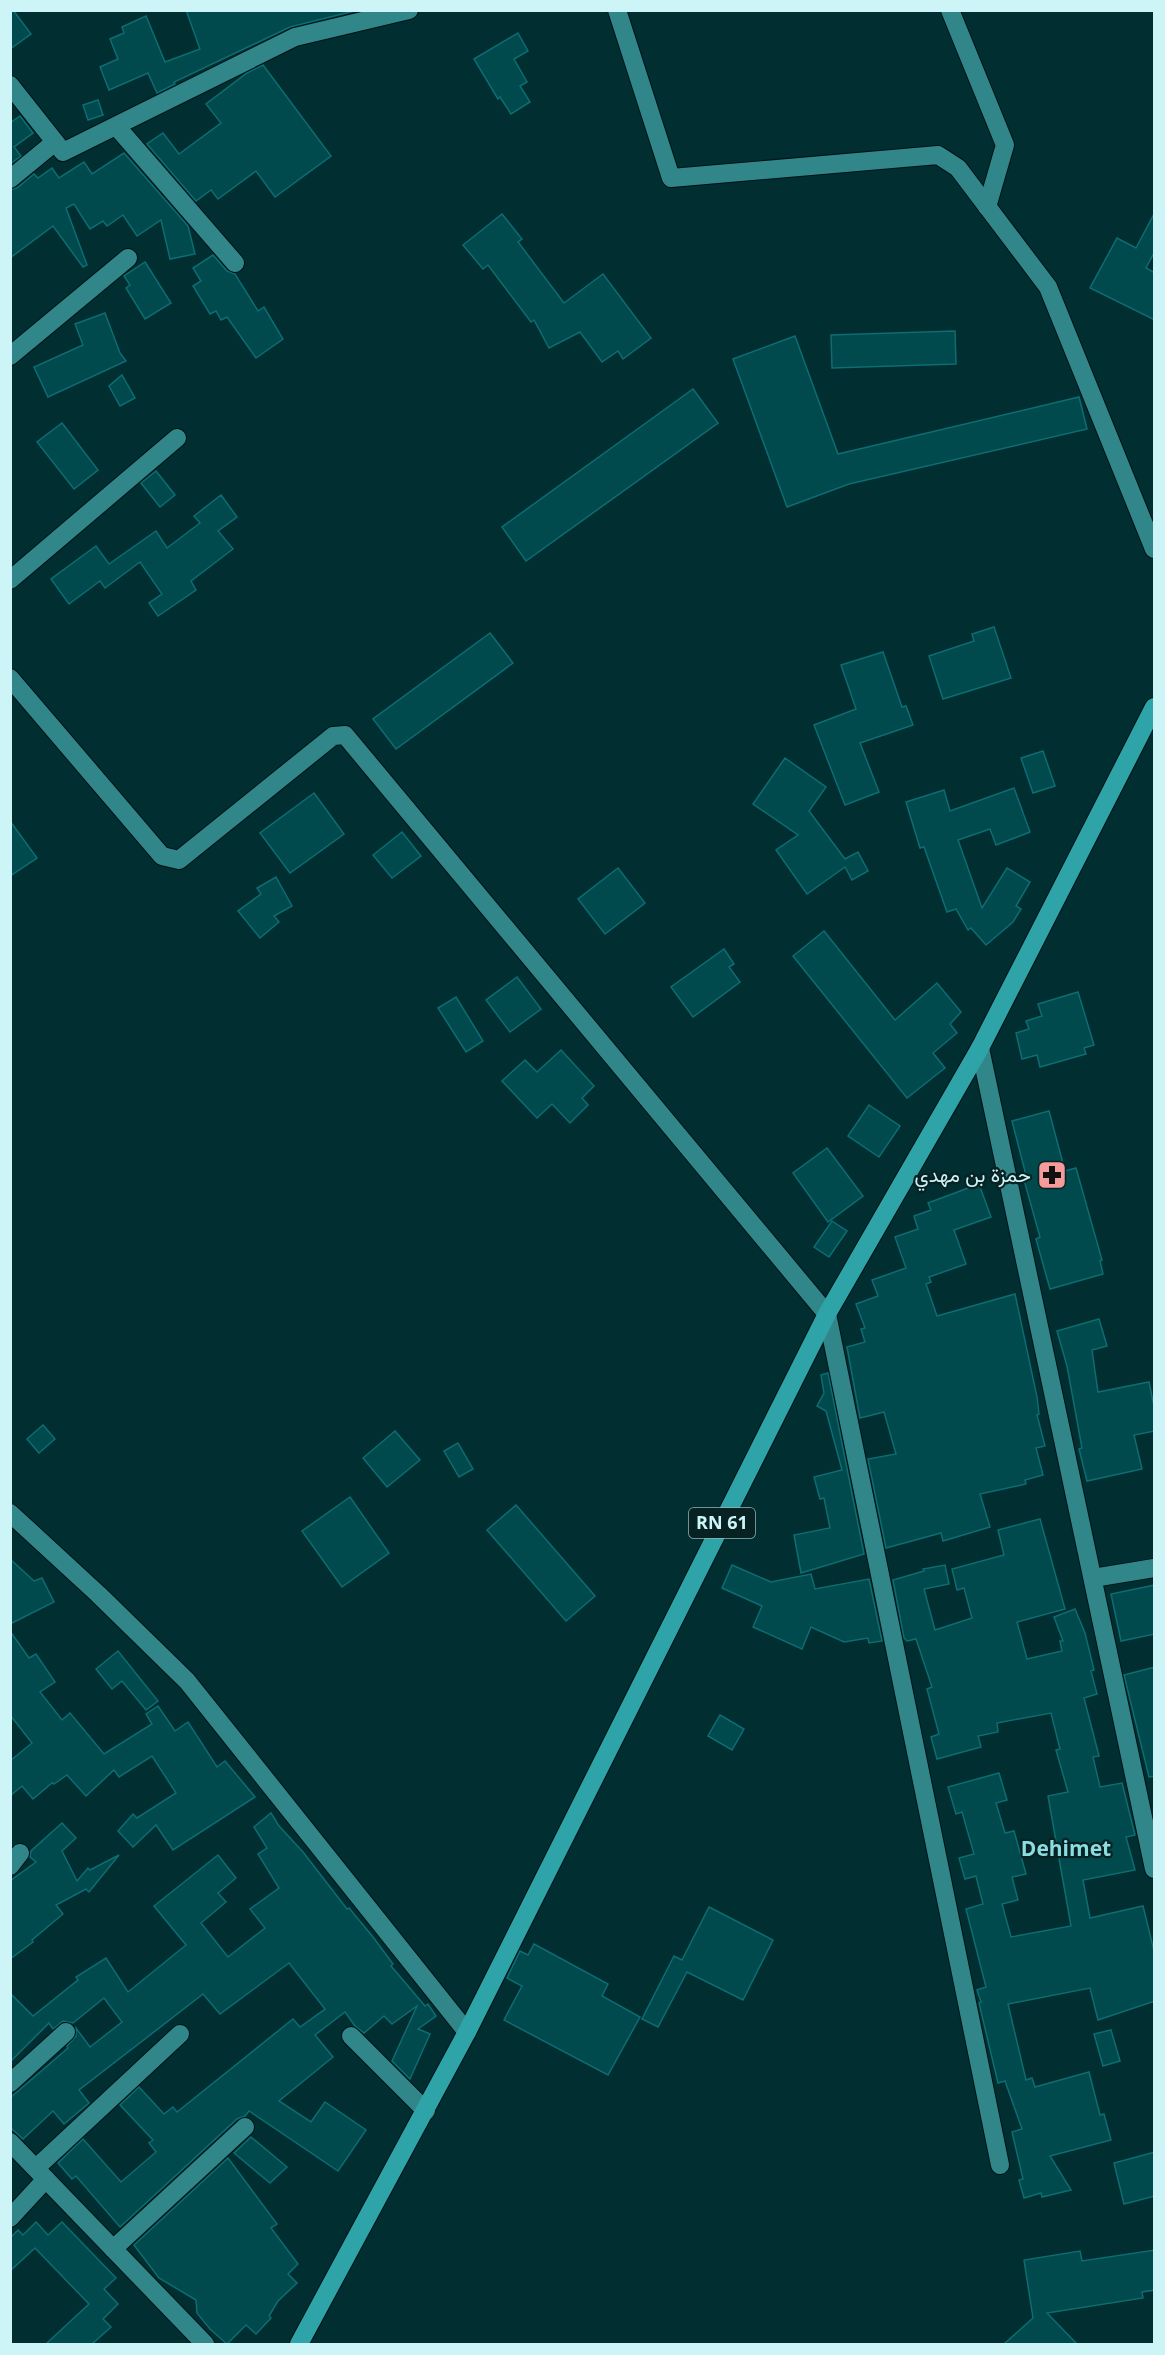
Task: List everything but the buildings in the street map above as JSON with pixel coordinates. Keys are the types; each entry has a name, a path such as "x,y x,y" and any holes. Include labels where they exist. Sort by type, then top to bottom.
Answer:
{"main road":[{"name":"RN 61","path":"299,2344 467,2032 827,1314 980,1048 1155,707"}],"street":[{"path":"10,85 63,152 295,37 409,10"},
{"path":"618,10 671,178 938,155 958,168 1048,287 1155,549"},
{"path":"950,10 1005,146 987,207"},
{"path":"117,127 235,263"},
{"path":"10,179 55,142"},
{"path":"10,356 129,258"},
{"path":"10,580 177,438"},
{"path":"10,678 162,856 179,860 333,736 345,735 827,1314 1000,2165"},
{"path":"980,1048 1155,1869"},
{"path":"10,1513 98,1594 186,1681 467,2032"},
{"path":"1093,1578 1155,1568"},
{"path":"10,2084 66,2032"},
{"path":"10,2218 41,2174 180,2034"},
{"path":"351,2036 426,2111"},
{"path":"113,2249 245,2127"},
{"path":"10,2142 205,2344"}],"place":[{"name":"حمزة بن مهدي","path":"1052,1175"}],"district":[{"name":"Dehimet","path":"1066,1849"}]}
